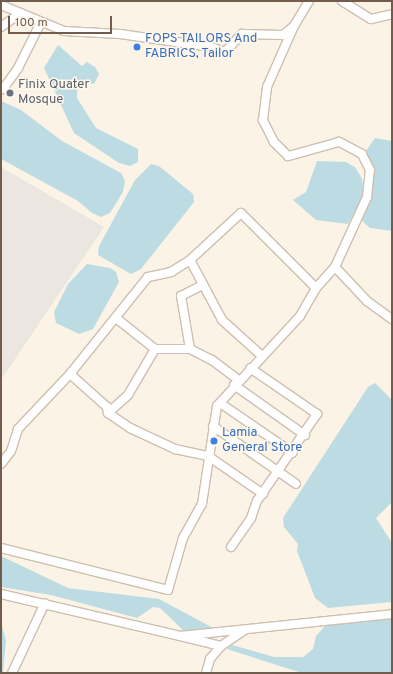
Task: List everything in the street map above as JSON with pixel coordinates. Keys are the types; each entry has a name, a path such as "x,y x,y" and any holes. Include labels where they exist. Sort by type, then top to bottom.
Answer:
{"street":[{"path":"1,548 168,590 183,538 202,504 213,426 220,403 261,355 284,337 316,288 335,267 367,197 370,170 362,154 339,142 310,153 288,156 274,142 263,120 266,87 294,26 309,1"},
{"path":"342,1 371,19 392,14"},
{"path":"1,5 64,31 107,32 211,46 224,52 242,34 283,35 294,26"},
{"path":"1,27 20,14"},
{"path":"1,87 3,90 18,68 41,22"},
{"path":"1,464 11,451 18,429 70,374 148,277 171,272 190,260 244,213 316,288"},
{"path":"190,260 222,320 261,355"},
{"path":"335,267 367,301 392,319"},
{"path":"190,349 181,296 203,285"},
{"path":"116,318 155,348 190,349 212,360 236,383 305,435"},
{"path":"108,413 128,395 155,348"},
{"path":"231,547 263,494 293,453 317,414 250,368"},
{"path":"70,374 108,407 108,413"},
{"path":"220,403 293,453"},
{"path":"108,413 152,441 208,456 263,494"},
{"path":"213,426 296,484"},
{"path":"1,594 45,603 221,646"},
{"path":"12,673 45,603"},
{"path":"180,636 392,614"},
{"path":"206,673 221,646 245,629"}],"shaded area":[{"path":"1,167 104,227 1,380"}],"water":[{"path":"58,45 82,66 87,62 95,67 99,74 94,84 85,82 77,90 77,98 96,128 138,149 138,162 130,166 119,163 74,133 44,68"},
{"path":"1,101 21,110 62,141 121,173 125,181 123,192 110,213 101,217 92,213 78,201 1,159"},
{"path":"375,138 392,141 392,231 370,228 360,219 369,194 366,151"},
{"path":"317,161 346,162 355,167 362,179 364,195 348,224 316,220 293,200 306,192"},
{"path":"151,164 159,166 193,194 194,202 141,269 131,274 98,255 99,246 135,180"},
{"path":"87,264 110,268 116,272 119,282 93,329 79,334 56,323 54,312 68,284"},
{"path":"375,383 392,400 392,502 376,518 392,543 392,602 328,608 315,598 297,551 298,544 284,527 283,518 368,387"},
{"path":"1,556 68,588 159,599 215,629 186,633 160,608 153,607 137,618 51,595 1,587"},
{"path":"392,619 392,673 302,673 227,649 232,645 274,657 303,657 313,649 316,636 327,624"},
{"path":"1,622 6,641 3,673 1,673"}],"place":[{"name":"FOPS TAILORS And FABRICS, Tailor","path":"137,47"},
{"name":"Finix Quater Mosque","path":"10,93"},
{"name":"Lamia General Store","path":"214,441"}]}
